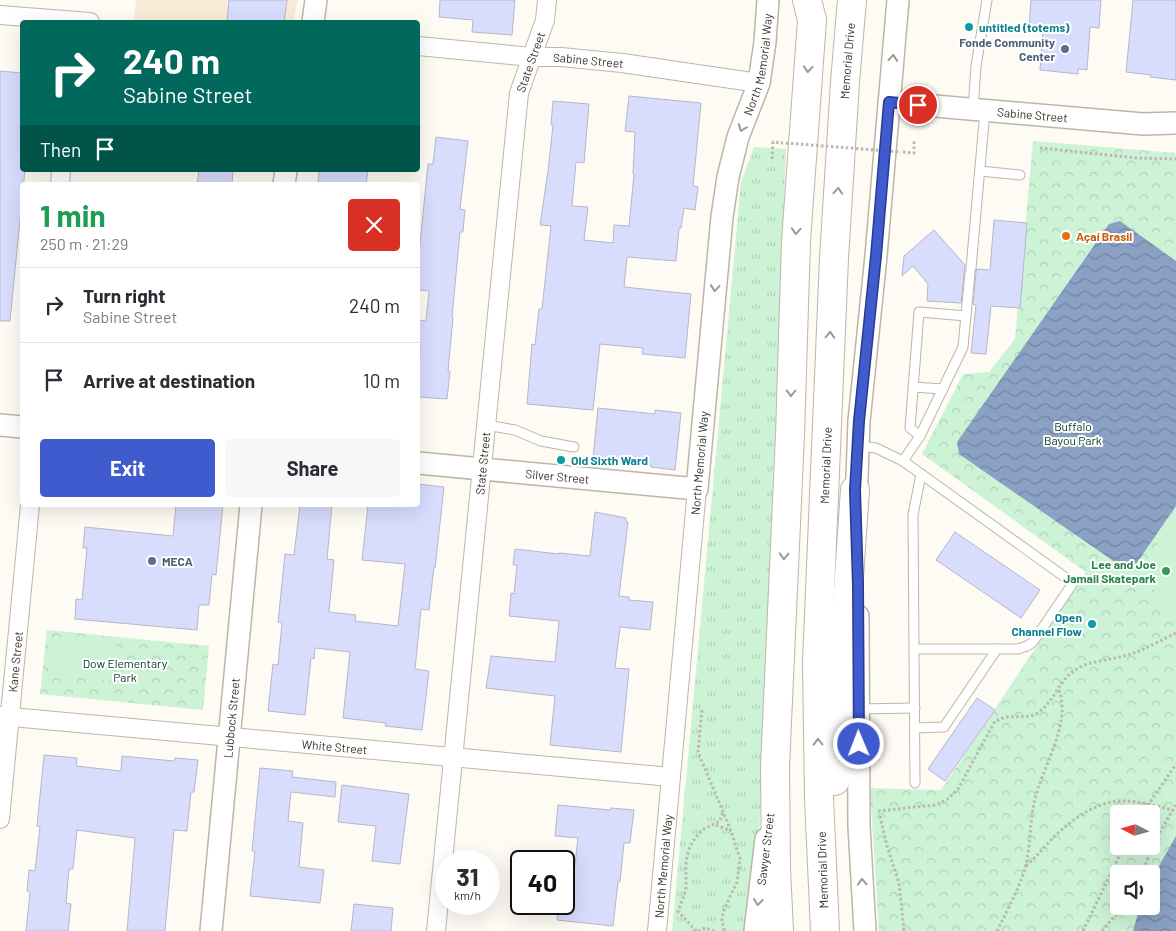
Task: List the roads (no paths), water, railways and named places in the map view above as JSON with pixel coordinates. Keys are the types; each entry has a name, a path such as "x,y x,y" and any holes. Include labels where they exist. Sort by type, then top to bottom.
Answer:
{"main road":[{"name":"Memorial Drive","path":"825,931 822,902 817,662 834,258 852,0"},
{"path":"779,931 775,767 790,435 796,241 810,10"},
{"path":"822,902 834,788 855,490"}],"street":[{"path":"313,20 316,0"},
{"name":"State Street","path":"436,931 519,93 545,20 547,0"},
{"name":"North Memorial Way","path":"657,931 722,218 728,177 738,137 759,83 765,42 768,0"},
{"path":"865,931 859,826 858,585 855,490 898,0"},
{"path":"0,14 60,20"},
{"name":"Sabine Street","path":"420,46 622,63 759,83"},
{"name":"Sabine Street","path":"889,102 1143,124 1176,123"},
{"path":"0,425 20,427"},
{"name":"Silver Street","path":"420,463 697,488"},
{"name":"Kane Street","path":"0,820 5,717 30,507"},
{"name":"Lubbock Street","path":"211,931 251,507"},
{"name":"White Street","path":"5,717 671,777"},
{"name":"Sawyer Street","path":"755,931 756,910 775,767"}],"lane":[{"path":"903,461 920,436 963,347 980,171 976,66 987,0"},
{"path":"980,171 1020,175"},
{"path":"920,436 910,428 919,312 966,316"},
{"path":"913,387 943,389"},
{"path":"486,425 515,430 541,442 574,447"},
{"path":"858,446 876,448 903,461 1073,582 1032,642 1027,646 1018,649 914,649"},
{"path":"915,783 913,515 921,474"},
{"path":"915,728 944,727 997,649"},
{"path":"858,709 915,708"}],"water":[{"path":"1120,221 1176,261 1176,506 1136,564 1122,567 959,454 957,442 1109,224"},
{"path":"1176,836 1176,931 1133,931 1137,915 1160,915 1160,865"}],"place":[{"name":"untitled (totems)","path":"969,27"},
{"name":"Fonde Community Center","path":"1065,49"},
{"name":"Açaí Brasil","path":"1066,236"},
{"name":"Old Sixth Ward","path":"561,460"},
{"name":"MECA","path":"152,561"},
{"name":"Lee and Joe Jamail Skatepark","path":"1166,571"},
{"name":"Open Channel Flow","path":"1092,624"}],"park label":[{"name":"Buffalo Bayou Park","path":"1073,433"},
{"name":"Dow Elementary Park","path":"125,670"}]}
